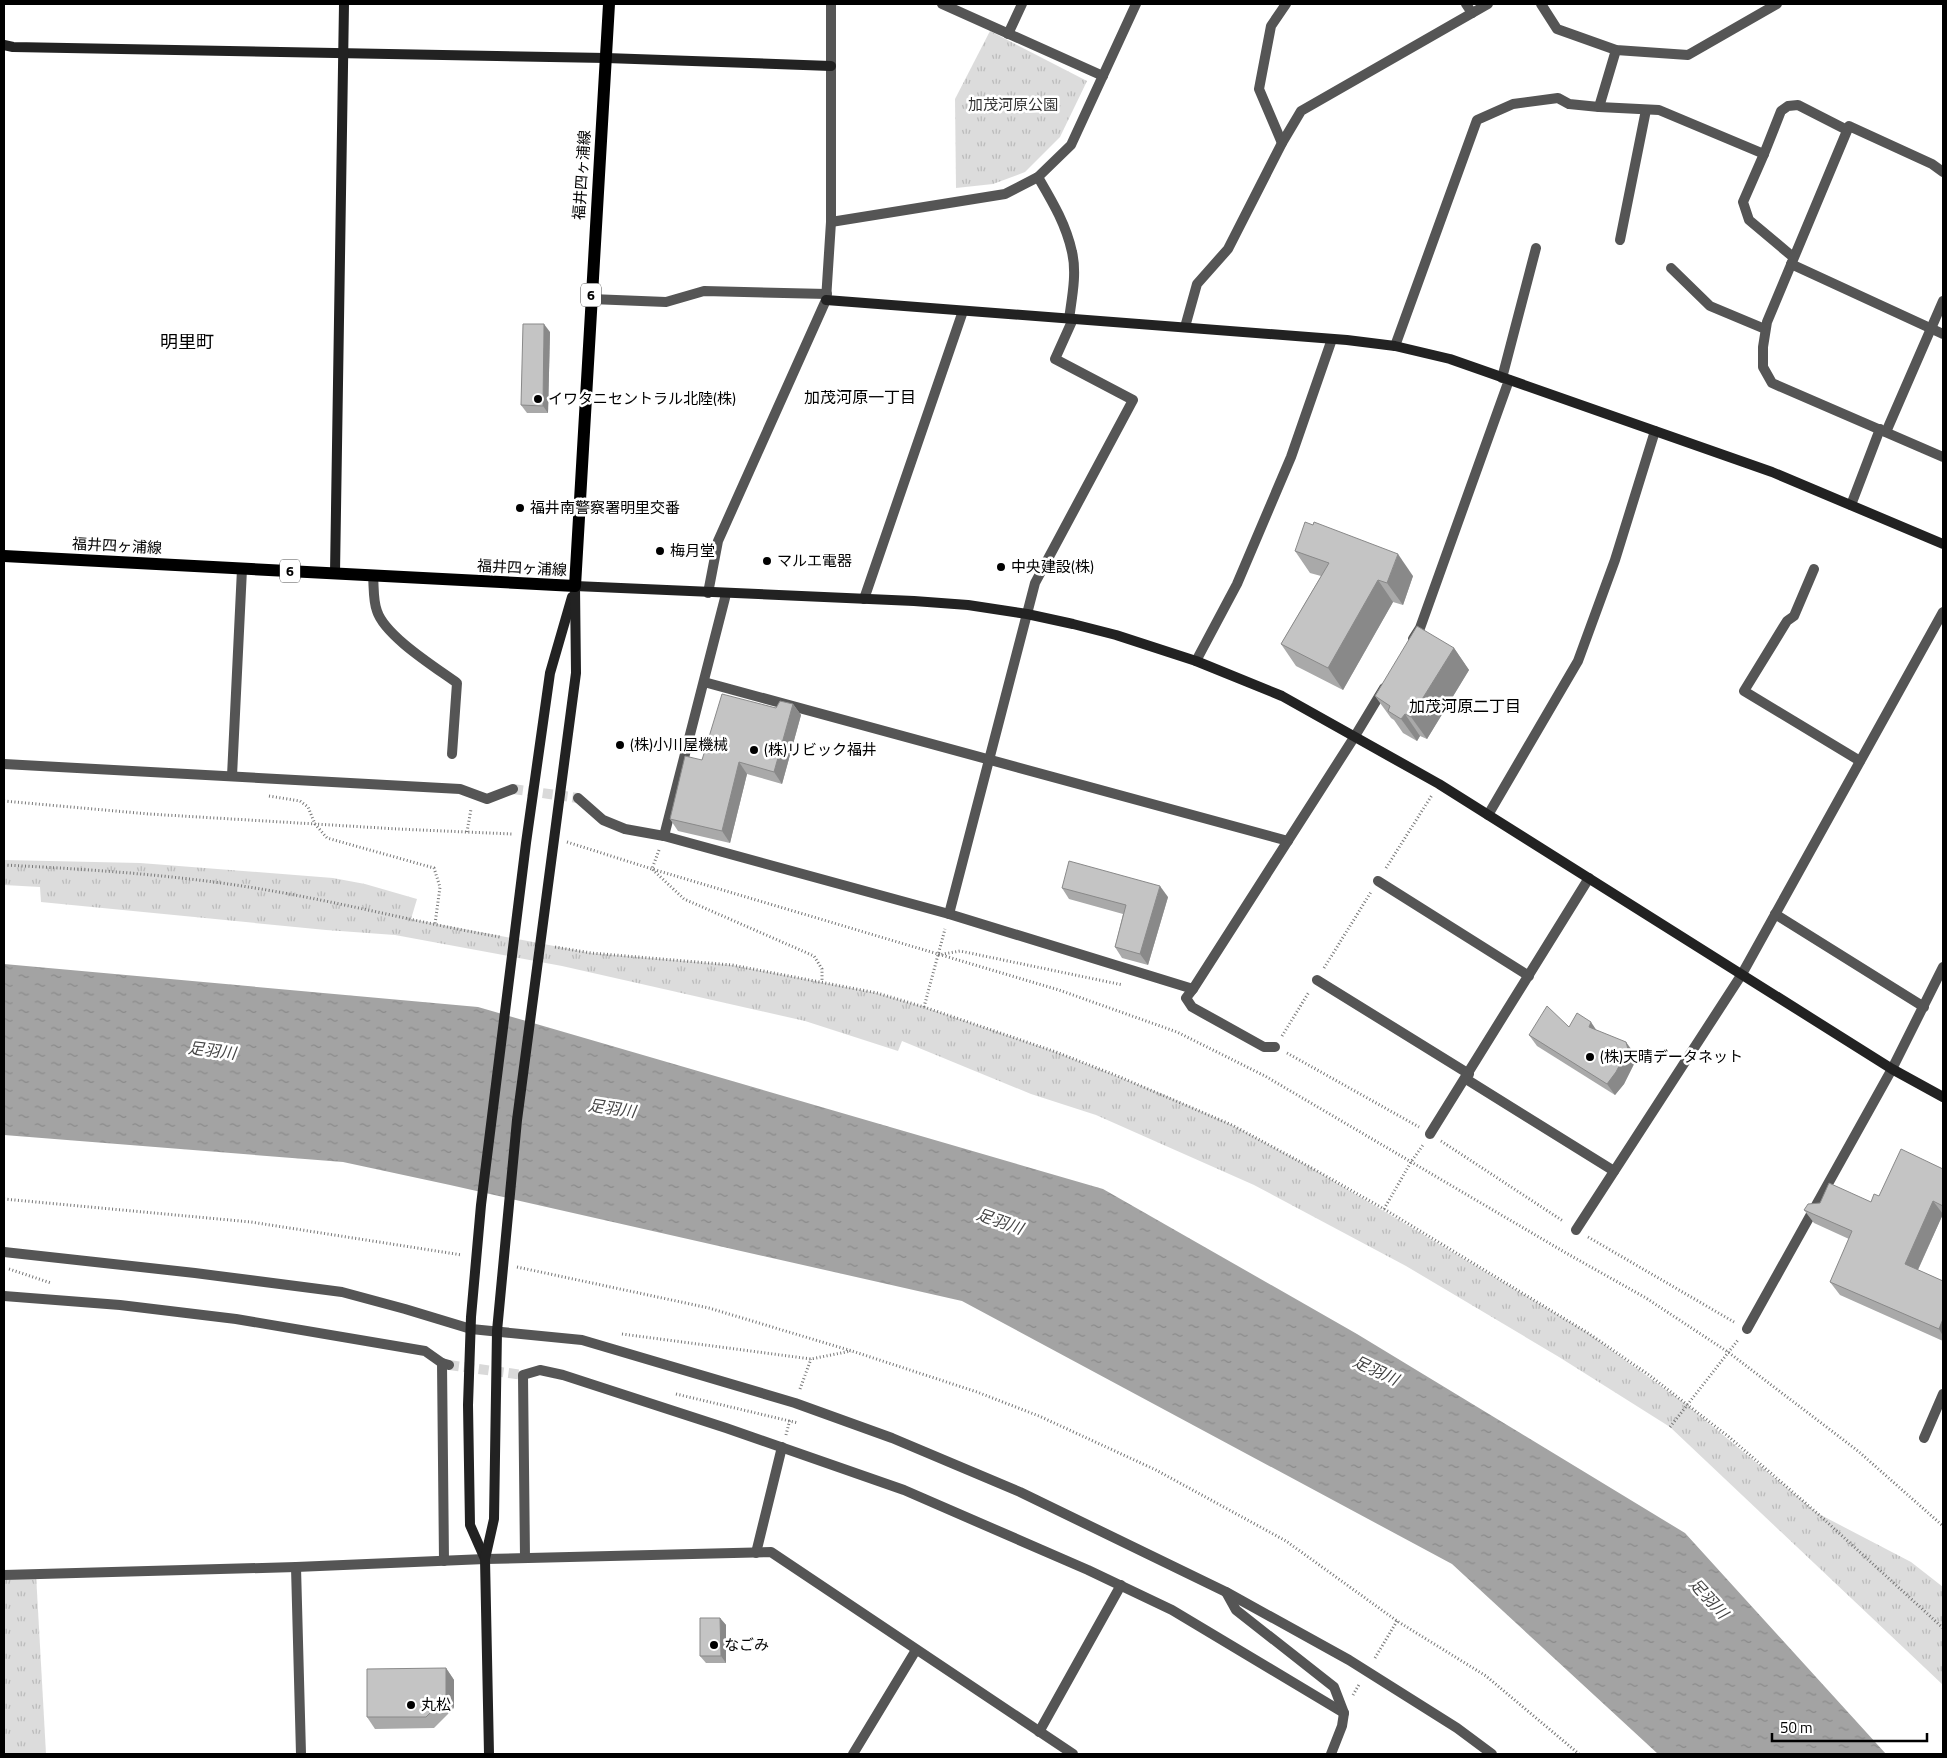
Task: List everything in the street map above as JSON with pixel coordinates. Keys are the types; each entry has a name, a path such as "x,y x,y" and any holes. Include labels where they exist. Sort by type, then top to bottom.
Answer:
{"main road":[{"name":"福井四ヶ浦線","path":"4,556 575,586 609,4"}],"street":[{"path":"335,573 344,4"},
{"path":"708,592 718,541 827,297 831,222 831,4"},
{"path":"942,4 1103,76"},
{"path":"1008,34 1022,4"},
{"path":"831,222 1005,194 1038,177 1071,145 1136,4"},
{"path":"1282,142 1259,89 1271,26 1284,4"},
{"path":"1185,328 1197,284 1228,249 1282,142 1301,111 1469,8 1488,4"},
{"path":"1541,4 1557,29 1616,50 1688,55 1777,4"},
{"path":"4,45 13,47 606,58 831,66"},
{"path":"1598,107 1616,50"},
{"path":"1395,346 1478,120 1513,104 1558,98 1569,104 1659,110 1764,154"},
{"path":"1847,130 1798,105 1788,106 1781,111 1742,202 1749,220 1792,261 1943,334"},
{"path":"1620,240 1646,110"},
{"path":"1943,172 1932,164 1849,126 1767,322 1763,347 1763,367 1772,383 1943,457"},
{"path":"949,914 1035,583 1133,400 1055,359 1071,319 1074,282 1073,254 1064,222 1038,177"},
{"path":"1410,644 1420,628 1506,379 1536,248"},
{"path":"1672,268 1710,306 1765,329"},
{"path":"591,299 666,302 704,291 827,297 963,311 1332,339 1395,346 1450,359 1772,472 1943,544"},
{"path":"1851,505 1943,301"},
{"path":"864,599 963,311"},
{"path":"1196,661 1237,584 1249,557 1291,457 1332,339"},
{"path":"1488,815 1578,661 1615,560 1655,431"},
{"path":"232,776 242,569"},
{"path":"1814,569 1794,616 1787,621 1744,691 1860,761"},
{"path":"373,576 377,612 388,628 412,651 457,683 452,754"},
{"path":"575,586 968,605 1027,614 1116,635 1196,661 1282,696 1439,784 1892,1070 1943,1097"},
{"path":"485,1559 470,1525 468,1406 471,1317 481,1205 526,842 550,673 575,586"},
{"path":"489,1754 485,1559 494,1519 497,1331 515,1138 576,673 575,586"},
{"path":"664,836 726,594"},
{"path":"1576,1230 1742,974 1943,612"},
{"path":"1275,1047 1264,1047 1192,1007 1186,998 1355,736 1390,678"},
{"path":"704,682 1288,841"},
{"path":"4,764 460,788 488,799 513,790"},
{"path":"578,798 603,820 625,829 664,836 949,914 1193,989"},
{"path":"1430,1134 1589,878"},
{"path":"1378,881 1529,976"},
{"path":"1775,914 1924,1007"},
{"path":"1747,1329 1892,1070 1943,968"},
{"path":"1317,980 1614,1171"},
{"path":"4,1252 342,1292 471,1329 582,1340 821,1412 892,1438 1020,1492 1226,1592 1366,1671 1457,1728 1492,1754"},
{"path":"4,1296 120,1305 236,1319 425,1351 446,1364 444,1561"},
{"path":"525,1558 522,1374 540,1370 563,1374 904,1490 1121,1585 1172,1610 1344,1713"},
{"path":"1924,1438 1943,1394"},
{"path":"756,1553 782,1447"},
{"path":"4,1575 296,1567 485,1559 771,1552 1072,1754"},
{"path":"296,1567 301,1754"},
{"path":"1039,1732 1121,1585"},
{"path":"1226,1592 1236,1610 1334,1687 1344,1713 1342,1726 1331,1754"},
{"path":"853,1754 916,1650"}],"path":[{"path":"1439,784 1275,1047 1344,1084 1430,1134 1576,1230 1747,1329"},
{"path":"262,794 300,800 308,807 315,824 327,838 434,868 440,887 435,924"},
{"path":"467,832 473,794"},
{"path":"4,801 148,814 513,834"},
{"path":"567,842 1059,990 1178,1032 1265,1076 1646,1298 1728,1352 1858,1451 1943,1526"},
{"path":"4,865 190,878 296,895 504,938"},
{"path":"652,869 684,899 814,956 822,970 822,982"},
{"path":"924,1007 949,914"},
{"path":"549,946 591,953 732,966 877,993 1056,1052 1162,1094 1232,1126 1310,1167 1384,1210 1588,1333 1729,1437 1817,1513 1943,1628"},
{"path":"938,955 960,951 1131,987"},
{"path":"1384,1210 1410,1162 1430,1134"},
{"path":"4,1199 250,1222 467,1256"},
{"path":"514,1266 709,1308 852,1351 977,1392 1039,1416 1156,1470 1286,1541 1397,1621 1486,1676 1579,1754"},
{"path":"615,1334 811,1359 852,1351"},
{"path":"1670,1427 1728,1352"},
{"path":"666,1392 800,1423"},
{"path":"1344,1713 1366,1671 1397,1621"}],"green space":[{"name":"加茂河原公園","path":"990,31 1087,81 1060,137 1025,172 993,184 956,188 955,99"},
{"path":"4,860 140,863 333,878 365,884 417,899 411,919 591,953 732,965 877,993 1056,1052 1162,1094 1232,1125 1310,1167 1588,1333 1687,1405 1817,1513 1911,1562 1943,1587 1943,1685 1670,1427 1559,1357 1406,1266 1254,1185 1096,1115 1031,1094 902,1041 898,1051 805,1021 562,966 395,935 41,902 40,887 4,885"},
{"path":"36,1574 46,1754 4,1754 4,1575"}],"water":[{"name":"足羽川","path":"4,964 478,1007 1103,1189 1357,1334 1685,1533 1886,1754 1658,1754 1452,1564 962,1301 343,1162 4,1135"}],"building":[{"path":"523,324 544,324 543,406 521,405"},
{"path":"1305,522 1313,525 1314,522 1398,554 1387,583 1378,580 1328,668 1281,644 1329,563 1295,551"},
{"path":"1417,626 1454,648 1411,717 1405,714 1401,719 1388,711 1390,706 1375,696"},
{"path":"722,694 776,708 780,701 793,704 774,772 739,762 722,831 670,819 685,756 702,760"},
{"path":"1069,861 1160,886 1140,954 1115,947 1126,905 1062,888"},
{"path":"1547,1006 1569,1027 1577,1013 1591,1022 1589,1027 1626,1042 1628,1049 1616,1072 1607,1084 1529,1035"},
{"path":"1901,1149 1943,1169 1943,1206 1933,1201 1905,1264 1943,1281 1943,1319 1939,1329 1830,1282 1852,1231 1804,1210 1808,1204 1820,1203 1829,1183 1871,1202 1874,1194 1879,1196"},
{"path":"700,1618 720,1618 721,1656 700,1656"},
{"path":"446,1668 446,1697 426,1717 367,1717 367,1669"}],"tunnel":[{"path":"513,789 578,798"},
{"path":"449,1365 523,1375"}],"place":[{"name":"イワタニセントラル北陸(株)","path":"538,399"},
{"name":"福井南警察署明里交番","path":"520,508"},
{"name":"梅月堂","path":"660,551"},
{"name":"マルエ電器","path":"767,561"},
{"name":"中央建設(株)","path":"1001,567"},
{"name":"(株)小川屋機械","path":"620,745"},
{"name":"(株)リビック福井","path":"754,750"},
{"name":"(株)天晴データネット","path":"1590,1057"},
{"name":"なごみ","path":"714,1645"},
{"name":"丸松","path":"411,1705"}],"district":[{"name":"明里町","path":"187,342"},
{"name":"加茂河原一丁目","path":"860,397"},
{"name":"加茂河原二丁目","path":"1465,706"}]}
